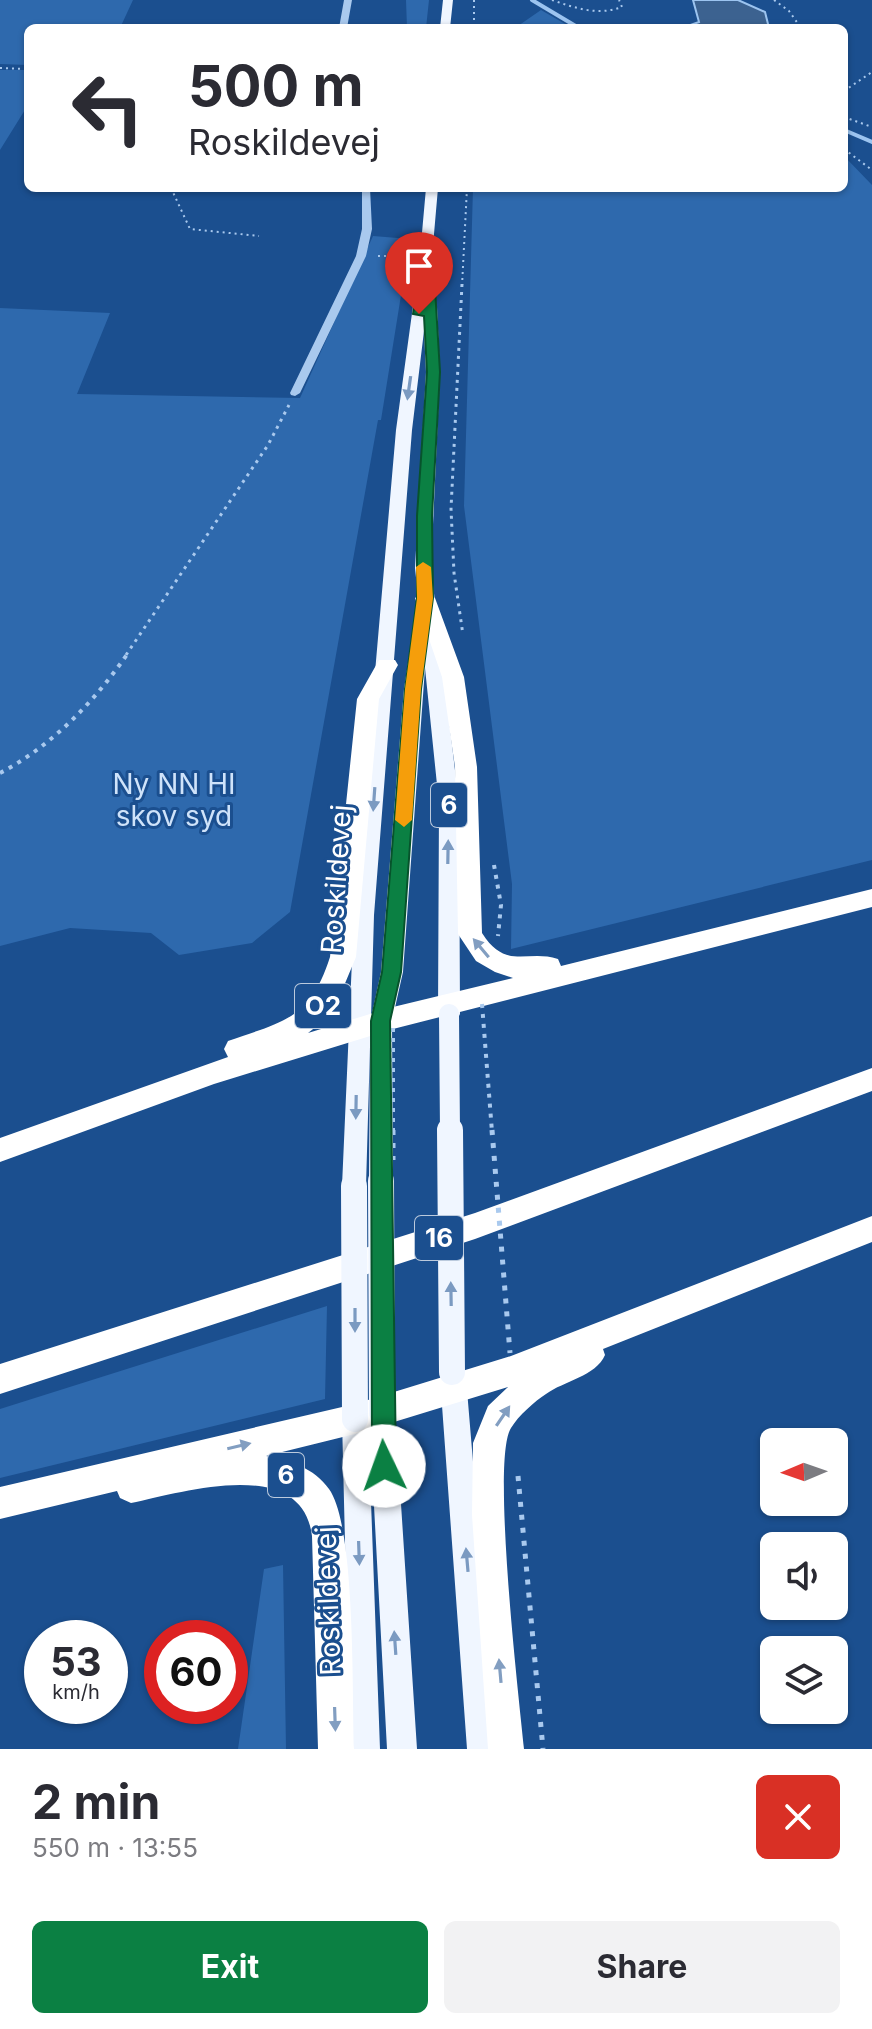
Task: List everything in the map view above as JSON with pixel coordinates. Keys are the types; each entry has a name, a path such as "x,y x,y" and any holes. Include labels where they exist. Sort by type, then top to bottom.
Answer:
{"highway":[{"path":"425,598 453,677 466,767 470,934 475,945 489,958 505,967 528,970 757,915 862,900"},
{"name":"O2","path":"0,1136 283,1033 318,1013 334,988 343,957 368,699 387,665"},
{"path":"369,1025 448,1008 862,900"},
{"name":"O2","path":"0,1150 211,1073 369,1025"},
{"name":"16","path":"0,1379 475,1226 872,1079"},
{"path":"0,1503 368,1415 453,1380 859,1235"},
{"path":"506,1749 486,1479 489,1443 499,1417 533,1384 583,1358 777,1280 859,1235"},
{"name":"6","path":"0,1517 133,1487 259,1468 285,1474 303,1484 318,1500 328,1527 336,1749"}],"main road":[{"path":"445,24 448,0"},
{"name":"Roskildevej","path":"402,1749 368,1415 354,1186 369,1025 364,915 404,430 427,255 432,192"},
{"name":"Roskildevej","path":"427,255 433,372 424,516 425,598 449,804 448,1008 453,1380 482,1749"},
{"name":"Roskildevej","path":"369,1025 392,972 413,689 425,598"},
{"name":"Roskildevej","path":"365,1749 368,1415"}],"street":[{"path":"344,24 348,0"},
{"path":"295,393 361,256 367,229 367,192"}],"path":[{"path":"474,0 474,24"},
{"path":"552,0 597,12 622,7 619,0"},
{"path":"774,0 789,11 798,24"},
{"path":"0,68 24,69"},
{"path":"848,88 872,72"},
{"path":"848,118 872,127"},
{"path":"848,152 872,170"},
{"path":"173,192 190,229 259,236"},
{"path":"465,644 454,573 451,509 467,192"},
{"path":"361,256 427,255"},
{"path":"0,773 31,757 105,686 268,445 295,393"},
{"path":"489,958 501,925 493,853"},
{"path":"482,999 510,1362"},
{"path":"518,1471 543,1749"}],"green space":[{"path":"0,0 133,0 122,24 24,24 24,65 0,64"},
{"path":"406,0 429,0 426,24 407,24"},
{"path":"541,10 565,24 521,24"},
{"path":"0,70 24,70 24,111 0,150"},
{"path":"848,160 872,185 872,860 511,949 512,884 464,506 473,192 848,192"},
{"name":"Ny NN HI skov syd","path":"373,236 410,239 381,420 378,420 290,912 252,943 179,955 151,933 70,928 0,946 0,308 110,313 77,394 300,398"},
{"path":"327,1306 325,1399 0,1478 0,1409"},
{"path":"283,1565 286,1749 238,1749 242,1724 248,1724 248,1680 264,1569"}],"shaded area":[{"path":"693,0 738,0 765,12 768,24 693,24 699,22"}],"waterway":[{"path":"532,0 572,24"},
{"path":"848,132 872,142"}],"slow traffic":[{"path":"404,820 413,689 425,598 423,567"}],"route":[{"path":"384,1466 381,1021 392,972 413,689 425,598 424,516 433,372 427,255 419,314"}]}
